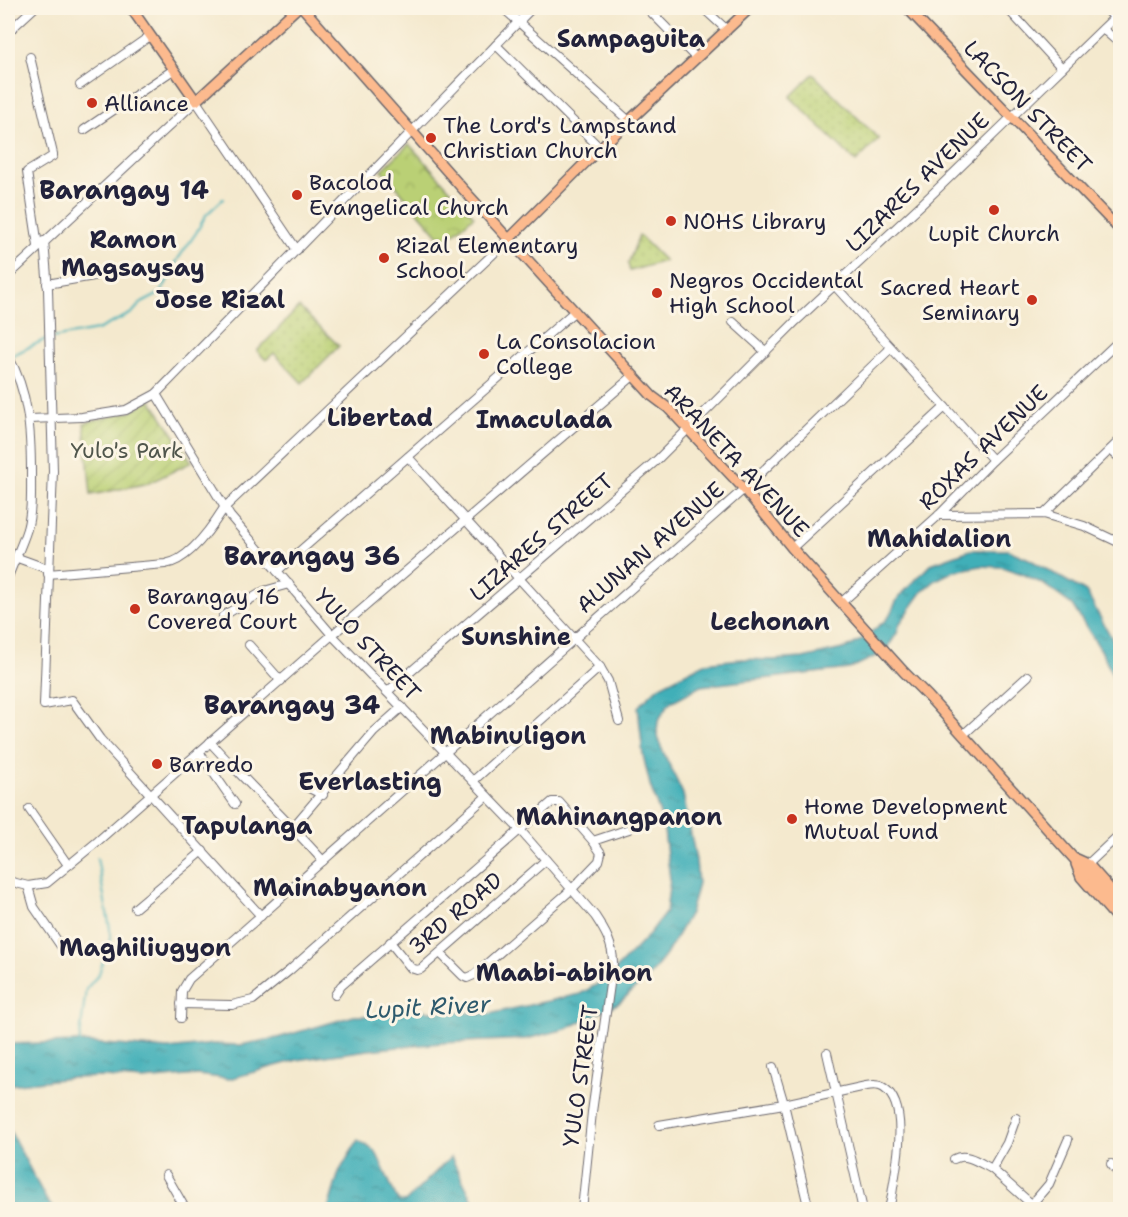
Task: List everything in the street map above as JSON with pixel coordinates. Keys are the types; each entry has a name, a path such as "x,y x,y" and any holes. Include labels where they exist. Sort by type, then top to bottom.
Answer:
{"main road":[{"path":"131,8 196,100 297,8"},
{"name":"ARANETA AVENUE","path":"303,8 633,376 688,428 744,489 792,548 1120,910"},
{"path":"509,239 600,148 750,8"},
{"name":"LACSON STREET","path":"908,8 1120,230"},
{"path":"1075,858 1088,864 1120,900"},
{"path":"1075,858 1081,877 1120,922"}],"street":[{"path":"8,32 34,8"},
{"path":"502,8 629,121"},
{"path":"29,419 51,420 126,410 156,394 532,8"},
{"path":"647,8 696,58"},
{"path":"703,8 727,30"},
{"path":"1006,8 1062,68"},
{"path":"1105,8 1117,15"},
{"name":"LIZARES AVENUE","path":"688,428 1117,15"},
{"path":"1103,29 1120,44"},
{"path":"80,85 150,36"},
{"path":"496,45 600,148"},
{"path":"30,57 53,154 27,172 47,284 49,334 53,471 44,705 72,700 100,739 261,916"},
{"path":"84,130 173,70"},
{"path":"8,276 196,100 297,250"},
{"path":"15,557 48,571 175,562 210,530 224,508 509,239"},
{"path":"47,284 94,276"},
{"path":"835,286 993,460"},
{"path":"277,571 575,311"},
{"path":"734,322 765,352"},
{"name":"ROXAS AVENUE","path":"842,603 939,515 993,460 1120,340"},
{"name":"ALUNAN AVENUE","path":"181,1018 182,991 186,982 744,489 891,348"},
{"path":"8,357 23,392 29,419 31,451 31,503 26,529 8,577"},
{"path":"8,881 28,886 47,883 95,844 332,635 633,376"},
{"name":"YULO STREET","path":"156,394 224,508 332,635 520,830 595,916 605,931 613,952 613,963 592,1112 582,1209"},
{"path":"792,548 945,407"},
{"name":"LIZARES STREET","path":"387,692 657,460 688,428"},
{"path":"1044,514 1120,440"},
{"path":"1110,450 1120,458"},
{"path":"408,457 600,668 608,681 619,721"},
{"path":"939,515 1044,514 1084,526 1120,543"},
{"path":"223,616 272,587 289,584"},
{"path":"249,645 281,681"},
{"path":"473,781 600,668"},
{"path":"963,735 1028,676"},
{"path":"293,827 374,732 402,708"},
{"path":"210,742 323,861"},
{"path":"199,752 235,804"},
{"path":"305,786 322,795"},
{"path":"181,1004 232,1005 253,1000 487,796"},
{"path":"334,995 390,942 520,830 555,801 559,802 593,841 601,857 572,889 471,977 463,976 440,953"},
{"path":"29,809 68,865"},
{"path":"593,841 629,829"},
{"path":"1088,864 1120,834"},
{"path":"135,908 203,851"},
{"name":"3RD ROAD","path":"390,942 415,970 421,969 546,860"},
{"path":"28,886 34,907 65,952"},
{"path":"827,1053 863,1209"},
{"path":"773,1067 809,1209"},
{"path":"659,1125 879,1085 886,1089 892,1097 900,1122 899,1152 888,1209"},
{"path":"992,1169 1007,1143 1016,1118"},
{"path":"954,1160 965,1156 992,1169 1033,1207 1049,1184 1068,1140"},
{"path":"1111,1164 1120,1175"},
{"path":"166,1175 186,1209"}],"green space":[{"path":"813,74 879,139 856,162 790,97"},
{"path":"409,144 474,216 444,242 382,170"},
{"path":"639,235 665,261 630,271 628,264"},
{"path":"299,307 339,346 302,383 274,353 266,360 257,351"},
{"name":"Yulo's Park","path":"151,400 192,462 149,483 91,495 84,423 129,413"}],"water":[{"path":"970,550 1008,550 1029,559 1086,592 1120,653 1120,692 1101,650 1072,605 1043,584 1023,574 1001,567 981,566 954,571 936,580 923,591 900,623 897,633 885,652 849,669 701,686 669,703 658,721 657,732 661,747 683,794 696,860 698,884 690,913 666,955 652,973 619,1003 566,1029 526,1039 441,1043 368,1050 297,1060 229,1079 198,1075 143,1080 105,1077 8,1085 8,1044 79,1042 168,1049 214,1044 240,1045 277,1038 354,1016 394,1015 416,1010 489,1014 580,994 605,980 646,938 666,912 670,879 663,823 643,755 638,707 658,687 705,663 740,659 803,658 847,648 863,639 888,618 898,598 931,564"},
{"path":"8,1127 47,1201 54,1209 8,1209"},
{"path":"358,1140 376,1152 398,1201 405,1202 451,1157 477,1209 328,1209 339,1172"}],"waterway":[{"path":"52,338 97,330 132,313 140,304 161,293 178,259 206,215 223,199"},
{"path":"11,356 46,339"},
{"path":"79,1045 86,989 99,974 110,939 97,858"}],"place":[{"name":"Alliance","path":"92,103"},
{"name":"The Lord's Lampstand Christian Church","path":"431,138"},
{"name":"Bacolod Evangelical Church","path":"297,195"},
{"name":"Lupit Church","path":"994,210"},
{"name":"NOHS Library","path":"671,221"},
{"name":"Rizal Elementary School","path":"384,258"},
{"name":"Negros Occidental High School","path":"657,293"},
{"name":"Sacred Heart Seminary","path":"1032,300"},
{"name":"La Consolacion College","path":"484,354"},
{"name":"Barangay 16 Covered Court","path":"135,609"},
{"name":"Barredo","path":"157,764"},
{"name":"Home Development Mutual Fund","path":"792,819"}],"district":[{"name":"Sampaguita","path":"631,39"},
{"name":"Barangay 14","path":"124,190"},
{"name":"Ramon Magsaysay","path":"133,254"},
{"name":"Jose Rizal","path":"220,300"},
{"name":"Libertad","path":"380,418"},
{"name":"Imaculada","path":"544,420"},
{"name":"Mahidalion","path":"939,539"},
{"name":"Barangay 36","path":"312,556"},
{"name":"Lechonan","path":"770,622"},
{"name":"Sunshine","path":"516,637"},
{"name":"Barangay 34","path":"292,705"},
{"name":"Mabinuligon","path":"508,736"},
{"name":"Everlasting","path":"370,782"},
{"name":"Mahinangpanon","path":"619,817"},
{"name":"Tapulanga","path":"247,826"},
{"name":"Mainabyanon","path":"340,888"},
{"name":"Maghiliugyon","path":"145,948"},
{"name":"Maabi-abihon","path":"564,973"}],"water label":[{"name":"Lupit River","path":"428,1007"}]}
